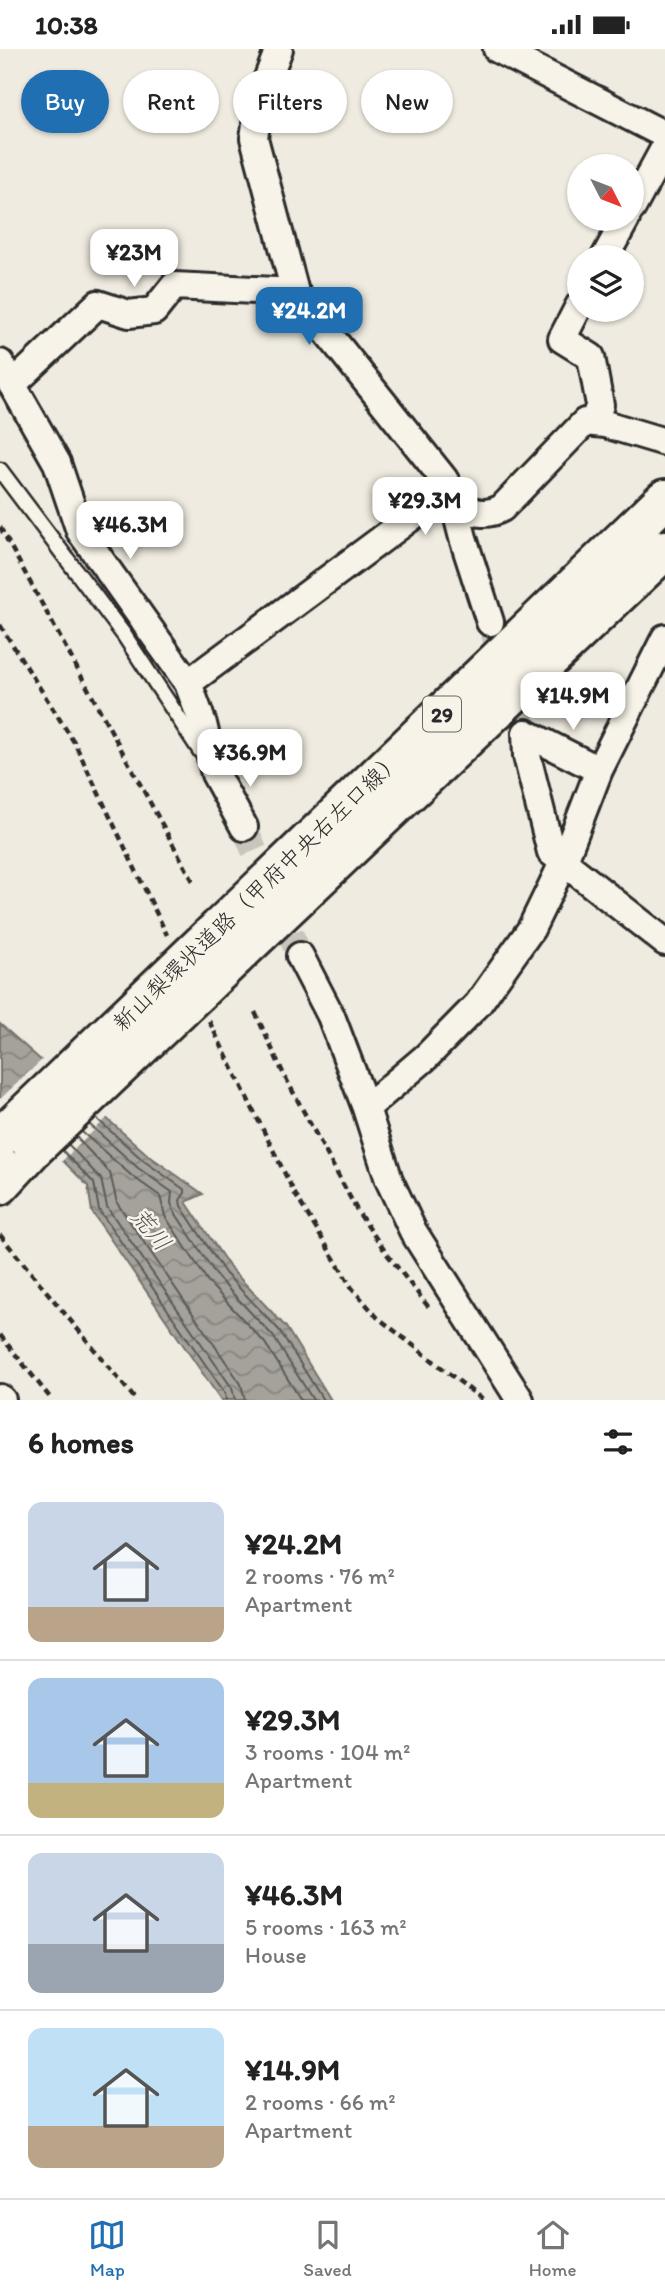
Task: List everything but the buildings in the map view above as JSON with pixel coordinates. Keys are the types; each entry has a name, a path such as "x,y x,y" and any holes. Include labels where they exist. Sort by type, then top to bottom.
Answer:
{"main road":[{"name":"新山梨環状道路（甲府中央右左口線）","path":"227,943 665,499"},
{"name":"新山梨環状道路（甲府中央右左口線）","path":"0,1183 17,1143 227,943 665,550"}],"street":[{"path":"279,49 260,98 254,138 295,292 444,479 451,491 489,622"},
{"path":"497,49 665,135"},
{"path":"644,186 665,147"},
{"path":"244,827 215,774 203,724 188,683 80,531 57,463 6,374 98,304 129,314 154,311 174,286 295,292"},
{"path":"571,322 562,339 591,357 600,405 593,422"},
{"path":"188,683 430,506 442,503 485,514 502,508 585,422 665,442"},
{"path":"366,1108 426,1057 478,1004 531,929 563,863 599,770 665,638"},
{"path":"599,770 526,733 527,756 551,852 665,942"},
{"path":"300,956 331,1016 366,1108 389,1180 413,1231 520,1400"}],"lane":[{"path":"0,470 124,635 180,716 215,774"}],"path":[{"path":"0,527 194,883"},
{"path":"0,625 74,742 168,936"},
{"path":"203,1009 295,1194 352,1289 377,1317 483,1400"},
{"path":"255,1012 285,1077 358,1212 431,1310"},
{"path":"0,1235 135,1400"},
{"path":"0,1335 52,1400"}],"water":[{"name":"荒川","path":"0,1024 148,1155 203,1194 186,1202 231,1269 286,1327 331,1400 221,1400 92,1212 88,1186 0,1097"}],"pier":[{"path":"44,1058 109,1116 60,1163 0,1102 0,1099"}],"tunnel":[{"path":"490,622 526,733"},
{"path":"244,827 300,956"}]}
